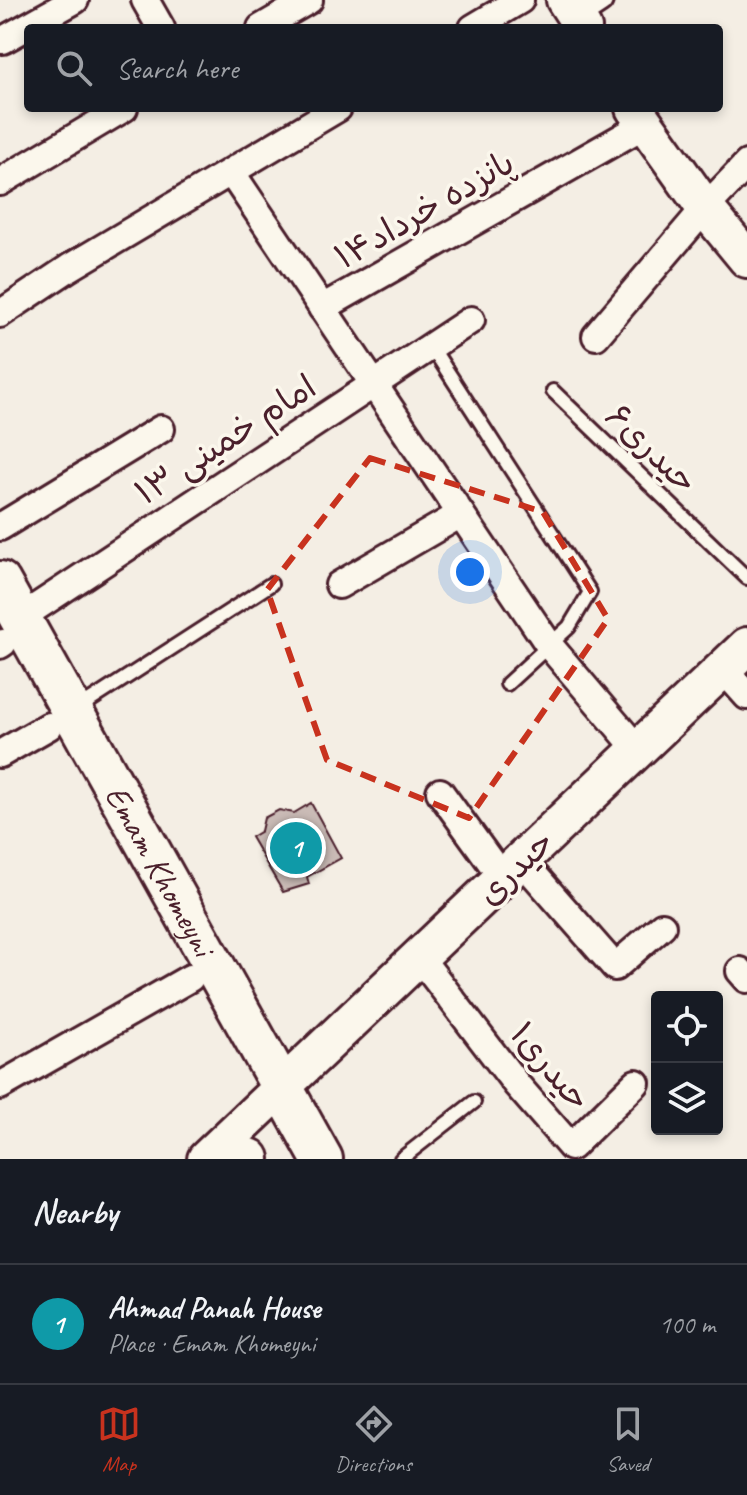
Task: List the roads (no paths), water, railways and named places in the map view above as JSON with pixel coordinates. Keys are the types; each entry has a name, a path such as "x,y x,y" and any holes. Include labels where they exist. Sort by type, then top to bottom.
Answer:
{"main road":[{"path":"639,116 705,208 747,259"},
{"name":"Emam Khomeyni","path":"0,582 6,636 61,719 272,1098 291,1159"},
{"name":"حیدری","path":"206,1159 735,658"},
{"name":"Emam Khomeyni","path":"61,719 190,978 272,1098 322,1159"}],"street":[{"path":"32,24 75,0"},
{"path":"145,0 159,24"},
{"path":"268,24 309,0"},
{"path":"480,24 520,0"},
{"path":"3,40 24,28"},
{"path":"0,182 117,112"},
{"path":"0,314 69,268 331,112"},
{"name":"پانزده خرداد۱۴","path":"322,308 639,116"},
{"path":"596,336 705,208 747,164"},
{"path":"231,172 549,645 638,750"},
{"name":"امام خمینی ۱۳","path":"6,636 471,320"},
{"path":"0,527 161,429"},
{"path":"339,585 461,514"},
{"path":"735,658 747,696"},
{"path":"0,754 61,719"},
{"path":"440,792 513,870 615,967 662,926"},
{"name":"حیدری۱","path":"420,958 517,1085 571,1147 636,1083"},
{"path":"0,1086 190,978"}],"lane":[{"path":"431,346 590,592 569,627 507,684"},
{"name":"حیدری۶","path":"553,391 747,578"},
{"path":"61,719 271,584"},
{"path":"401,1159 474,1102"}],"place":[{"name":"Ahmad Panah House","path":"296,848"}]}
